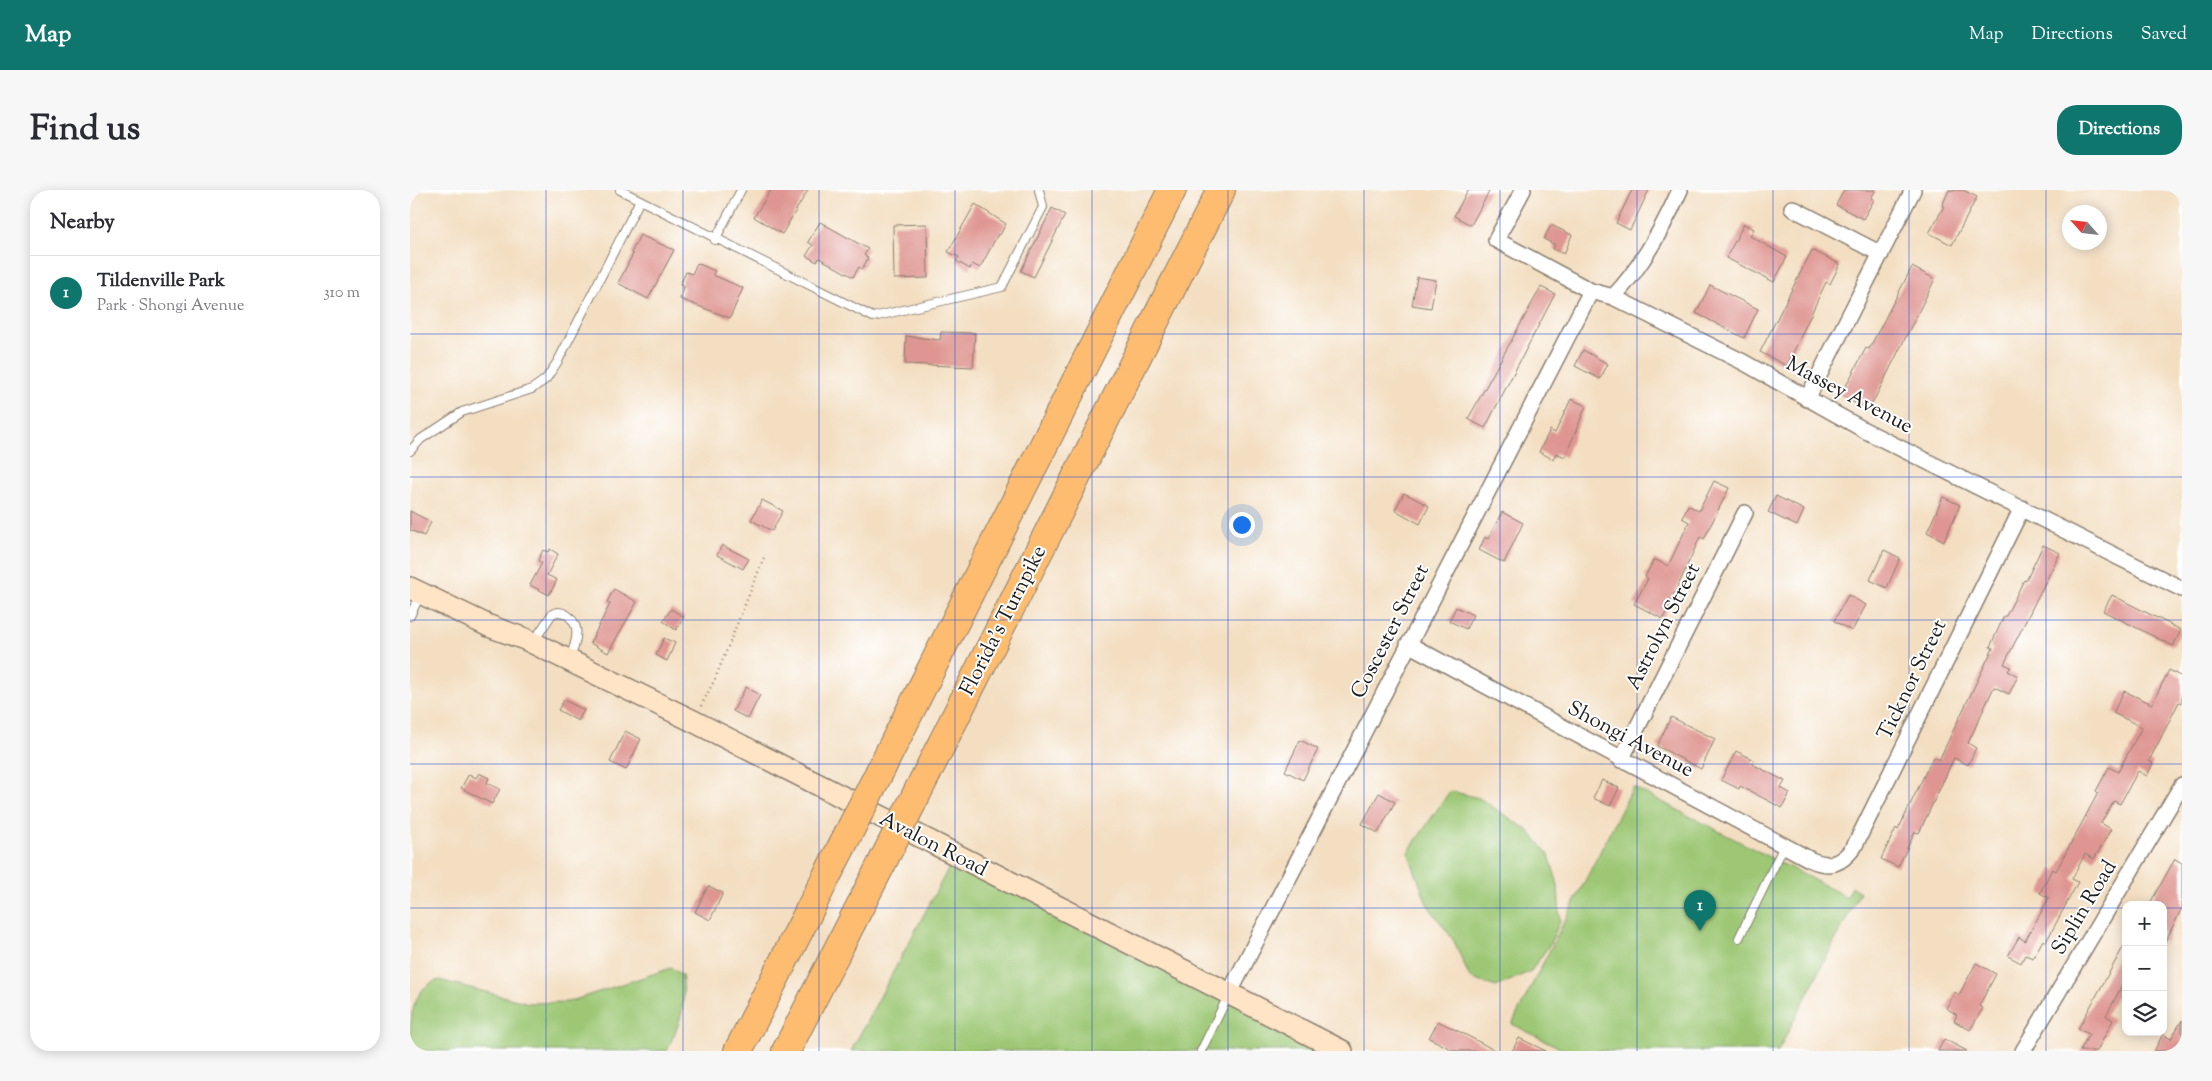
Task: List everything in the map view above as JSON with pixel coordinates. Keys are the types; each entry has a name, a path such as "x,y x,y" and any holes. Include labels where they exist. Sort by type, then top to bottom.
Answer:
{"highway":[{"name":"Florida's Turnpike","path":"738,1051 1172,190"},
{"name":"Florida's Turnpike","path":"786,1051 1221,190"}],"main road":[{"name":"Avalon Road","path":"414,586 494,619 528,641 693,721 1342,1051"}],"street":[{"name":"Massey Avenue","path":"1523,190 1496,240 1591,291 1613,297 1743,362 1866,431 2182,590"},
{"path":"1613,297 1627,283 1640,264 1680,190"},
{"path":"1807,398 1913,190"},
{"path":"1792,208 1881,254"},
{"name":"Coscester Street","path":"1229,994 1591,291"},
{"name":"Ticknor Street","path":"1835,865 1845,859 1854,847 2022,508"},
{"name":"Astrolyn Street","path":"1621,760 1745,513"},
{"name":"Shongi Avenue","path":"1408,644 1784,846 1822,864 1835,865"},
{"name":"Siplin Road","path":"2023,1051 2182,785"}],"lane":[{"path":"620,190 715,240 873,317 1002,286 1043,207 1039,190"},
{"path":"715,240 741,190"},
{"path":"410,451 421,439 462,412 532,389 546,379 558,361 640,202"},
{"path":"410,616 414,586"},
{"path":"528,641 552,614 562,612 568,614 576,628 573,651 568,660"},
{"path":"1738,938 1784,846"},
{"path":"1201,1051 1229,994"}],"path":[{"path":"693,721 714,679 765,555"}],"green space":[{"path":"1633,787 1847,897 1852,887 1860,892 1778,1051 1566,1051 1512,1024"},
{"path":"1450,791 1479,798 1529,831 1549,855 1558,885 1560,921 1550,944 1531,971 1496,987 1470,978 1454,941 1427,904 1408,852"},
{"path":"955,856 1342,1051 851,1051"},
{"path":"671,968 682,975 683,1006 679,1022 667,1051 410,1051 410,1028 417,998 429,984 439,980 529,1003 568,1002"}],"building":[{"path":"771,190 808,190 782,234 754,217"},
{"path":"1468,190 1490,190 1471,225 1454,216"},
{"path":"1632,190 1649,190 1630,230 1616,223"},
{"path":"1844,190 1876,190 1871,198 1874,200 1863,219 1836,205"},
{"path":"1949,190 1963,190 1977,197 1952,245 1929,233 1944,206 1942,206"},
{"path":"975,204 1006,224 1000,235 998,234 980,268 972,264 970,269 956,261 959,257 948,252"},
{"path":"1052,208 1065,215 1034,277 1021,271"},
{"path":"820,222 868,249 864,255 868,258 862,269 859,267 853,277 819,258 817,262 806,256 813,245 808,242"},
{"path":"927,224 928,278 894,279 893,225"},
{"path":"1744,224 1754,229 1750,236 1787,257 1774,282 1726,258"},
{"path":"1551,225 1572,235 1564,254 1553,249 1555,245 1544,239"},
{"path":"640,235 674,250 648,299 618,283 633,254 631,253"},
{"path":"1812,250 1840,264 1830,284 1826,282 1787,366 1760,352"},
{"path":"697,263 715,271 713,275 743,288 730,318 680,299 684,287 680,285 686,272 692,274"},
{"path":"1912,267 1935,279 1869,410 1841,395 1866,348 1869,349"},
{"path":"1417,277 1436,280 1431,308 1412,305"},
{"path":"1710,285 1758,309 1744,338 1696,313"},
{"path":"1541,287 1555,294 1485,428 1468,419"},
{"path":"941,332 975,333 973,367 905,364 906,336 940,340"},
{"path":"1583,350 1608,364 1600,379 1575,366"},
{"path":"1571,399 1586,406 1565,457 1556,453 1553,459 1539,452 1550,430 1555,433"},
{"path":"1714,481 1729,488 1704,539 1700,537 1663,619 1634,604 1648,579 1645,577 1654,559 1668,566 1689,522 1682,518 1688,505 1699,511"},
{"path":"1404,493 1429,506 1420,524 1395,510"},
{"path":"1776,496 1804,510 1797,526 1768,512"},
{"path":"1943,497 1960,505 1944,541 1927,532"},
{"path":"762,500 783,511 772,531 751,520"},
{"path":"410,511 431,522 424,536 410,530"},
{"path":"1502,512 1523,523 1504,563 1479,550 1485,537 1488,539"},
{"path":"722,545 749,559 743,569 717,555"},
{"path":"2043,545 2060,553 2004,664 2011,667 2008,671 2018,676 2009,694 1994,687 1968,743 1976,748 1968,765 1954,758 1919,833 1915,832 1898,867 1881,859 1896,828 1898,830 1933,757 1939,760 1993,648 1990,647 2004,616 2006,616 2024,580 2026,581"},
{"path":"550,549 558,554 547,575 557,580 549,595 530,585 542,563 538,561 543,550 548,552"},
{"path":"1884,550 1900,558 1887,588 1870,580"},
{"path":"614,589 637,602 608,653 590,643 610,604 607,602"},
{"path":"1848,595 1866,605 1852,631 1834,621"},
{"path":"2112,595 2181,630 2173,646 2103,611"},
{"path":"1456,607 1473,615 1466,629 1449,621"},
{"path":"671,609 684,617 676,630 663,621"},
{"path":"664,638 675,643 667,661 656,655"},
{"path":"2169,670 2182,677 2182,703 2179,702 2149,761 2153,763 2147,776 2138,771 2120,804 2114,801 2101,823 2111,829 2104,842 2094,859 2085,854 2072,879 2078,882 2046,942 2043,940 2033,958 2025,955 2021,963 2008,956 2019,937 2025,941 2049,898 2040,893 2052,869 2056,871 2098,793 2096,791 2109,767 2118,772 2142,727 2113,713 2124,691 2152,704"},
{"path":"746,687 760,695 748,719 733,711"},
{"path":"564,700 584,710 578,721 558,710"},
{"path":"1671,717 1715,739 1701,769 1657,746"},
{"path":"625,731 641,739 626,770 610,762"},
{"path":"1300,740 1318,749 1303,780 1285,771"},
{"path":"1736,751 1754,760 1752,764 1785,781 1781,788 1790,793 1782,808 1740,786 1739,789 1721,780"},
{"path":"479,773 489,778 487,783 500,789 492,804 461,788 469,774 476,778"},
{"path":"1602,780 1619,788 1610,806 1593,798"},
{"path":"1379,793 1395,802 1378,833 1362,824"},
{"path":"2175,859 2182,863 2182,908 2167,938 2167,901 2151,901"},
{"path":"708,886 723,893 710,920 695,912"},
{"path":"2122,949 2122,986 2106,1016 2113,1020 2097,1051 2080,1051 2089,1034 2078,1029"},
{"path":"1976,963 1996,974 1979,1006 1983,1008 1970,1030 1954,1021 1957,1015 1946,1008 1955,992 1959,995"},
{"path":"2182,1020 2182,1051 2154,1051 2162,1036 2171,1039"},
{"path":"1438,1021 1496,1051 1455,1051 1429,1038"},
{"path":"1519,1038 1546,1051 1512,1051"},
{"path":"1944,1039 1967,1051 1938,1051"}],"place":[{"name":"Tildenville Park","path":"1700,931"}]}
